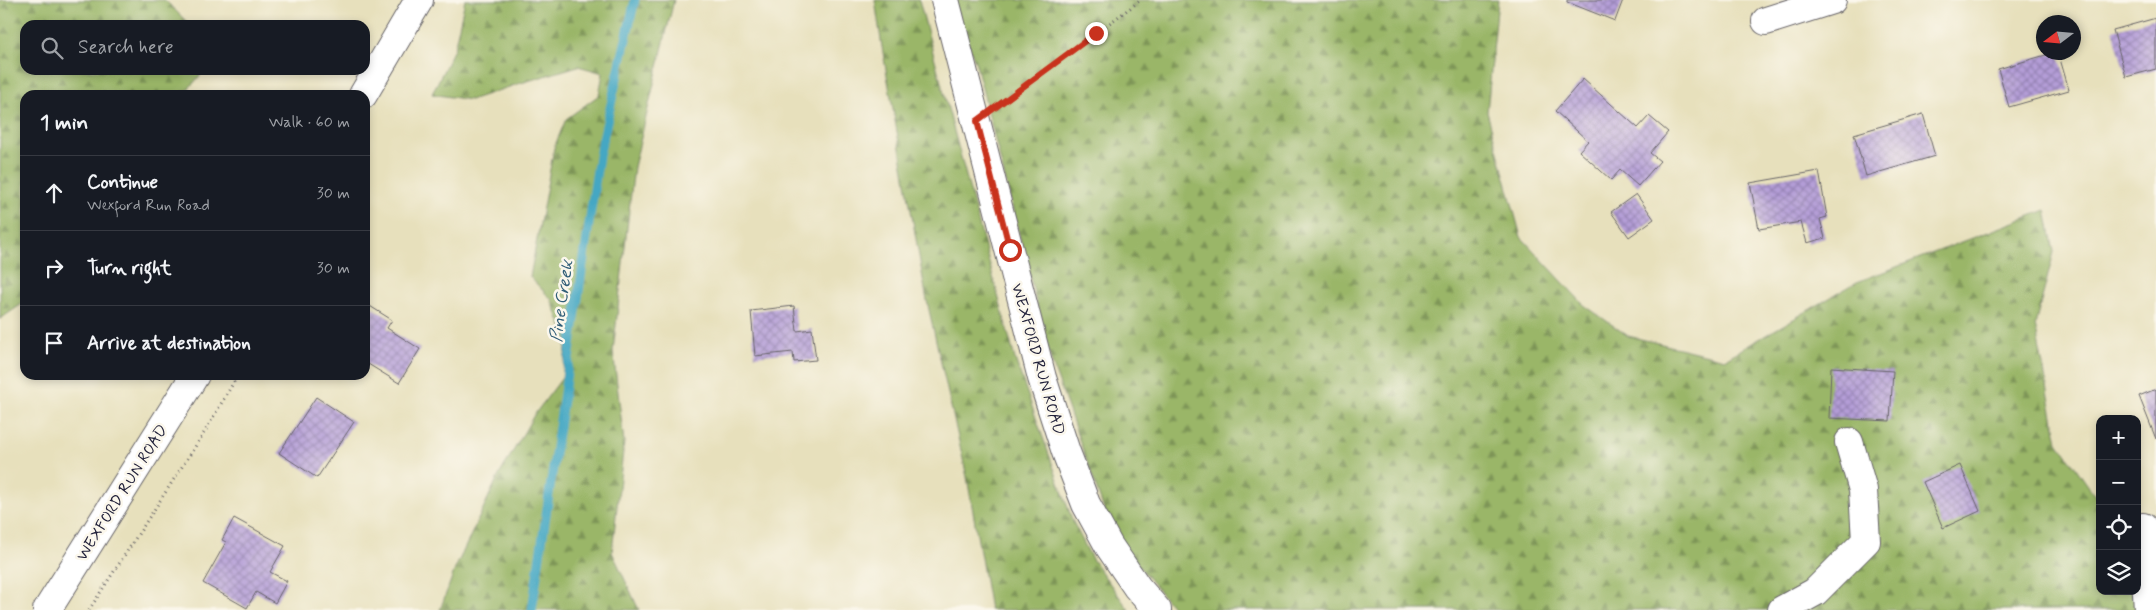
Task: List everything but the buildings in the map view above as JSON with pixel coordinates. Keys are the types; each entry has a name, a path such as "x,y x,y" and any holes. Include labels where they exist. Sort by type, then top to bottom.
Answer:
{"street":[{"path":"366,90 419,0"},
{"name":"WEXFORD RUN ROAD","path":"945,0 1042,378 1066,452 1086,504 1109,546 1157,610"},
{"path":"1766,21 1832,0"},
{"name":"WEXFORD RUN ROAD","path":"47,610 192,380"},
{"path":"1782,610 1815,592 1866,541 1863,490 1849,442"},
{"path":"2144,527 2148,610"}],"path":[{"path":"977,121 1141,0"},
{"path":"89,610 204,433 235,380"}],"green space":[{"path":"0,0 165,0 185,20 20,20 20,75 201,75 187,90 20,90 20,305 0,319"},
{"path":"465,0 674,0 634,167 613,351 624,442 612,552 639,610 440,610 455,569 497,479 534,415 562,378 567,339 551,299 530,277 554,148 566,119 599,95 603,73 578,66 470,100 432,94 454,49"},
{"path":"875,0 919,0 1015,359 1073,522 1092,559 1129,610 990,610 967,477 927,301"},
{"path":"952,0 1498,0 1487,112 1521,237 1584,305 1628,336 1725,359 1857,282 2046,210 2054,252 2035,325 2058,442 2096,497 2096,595 2141,595 2156,610 1175,610 1113,535 1051,360 976,64"}],"waterway":[{"name":"Pine Creek","path":"532,610 599,156 635,0"}],"route":[{"path":"1010,250 977,121 1096,33"}]}
